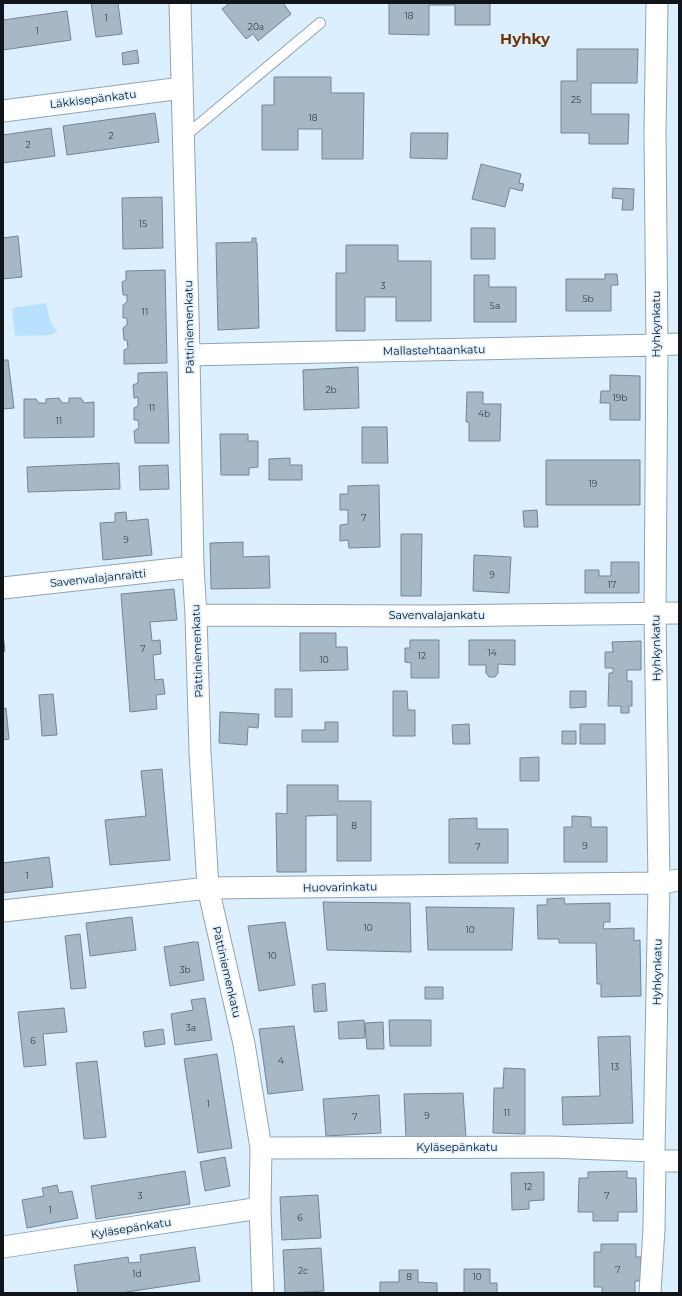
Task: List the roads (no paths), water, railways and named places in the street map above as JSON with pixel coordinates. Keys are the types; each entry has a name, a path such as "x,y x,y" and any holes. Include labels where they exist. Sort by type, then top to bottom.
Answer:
{"street":[{"name":"Pättiniemenkatu","path":"180,3 193,567 200,752 208,888 244,1044 261,1148 260,1208 263,1293"},
{"name":"Hyhkynkatu","path":"650,1293 654,1229 659,883 655,613 657,345 655,139 657,3"},
{"name":"Läkkisepänkatu","path":"3,111 182,88"},
{"name":"Mallastehtaankatu","path":"189,355 679,344"},
{"name":"Savenvalajanraitti","path":"3,588 193,567"},
{"name":"Savenvalajankatu","path":"196,615 433,616 679,613"},
{"name":"Huovarinkatu","path":"3,911 208,888 659,883 679,880"},
{"name":"Kyläsepänkatu","path":"261,1148 550,1147 655,1156 679,1161"},
{"name":"Kyläsepänkatu","path":"3,1247 260,1208"}],"lane":[{"path":"184,137 320,23"}],"district":[{"name":"Hyhky","path":"525,38"}]}
